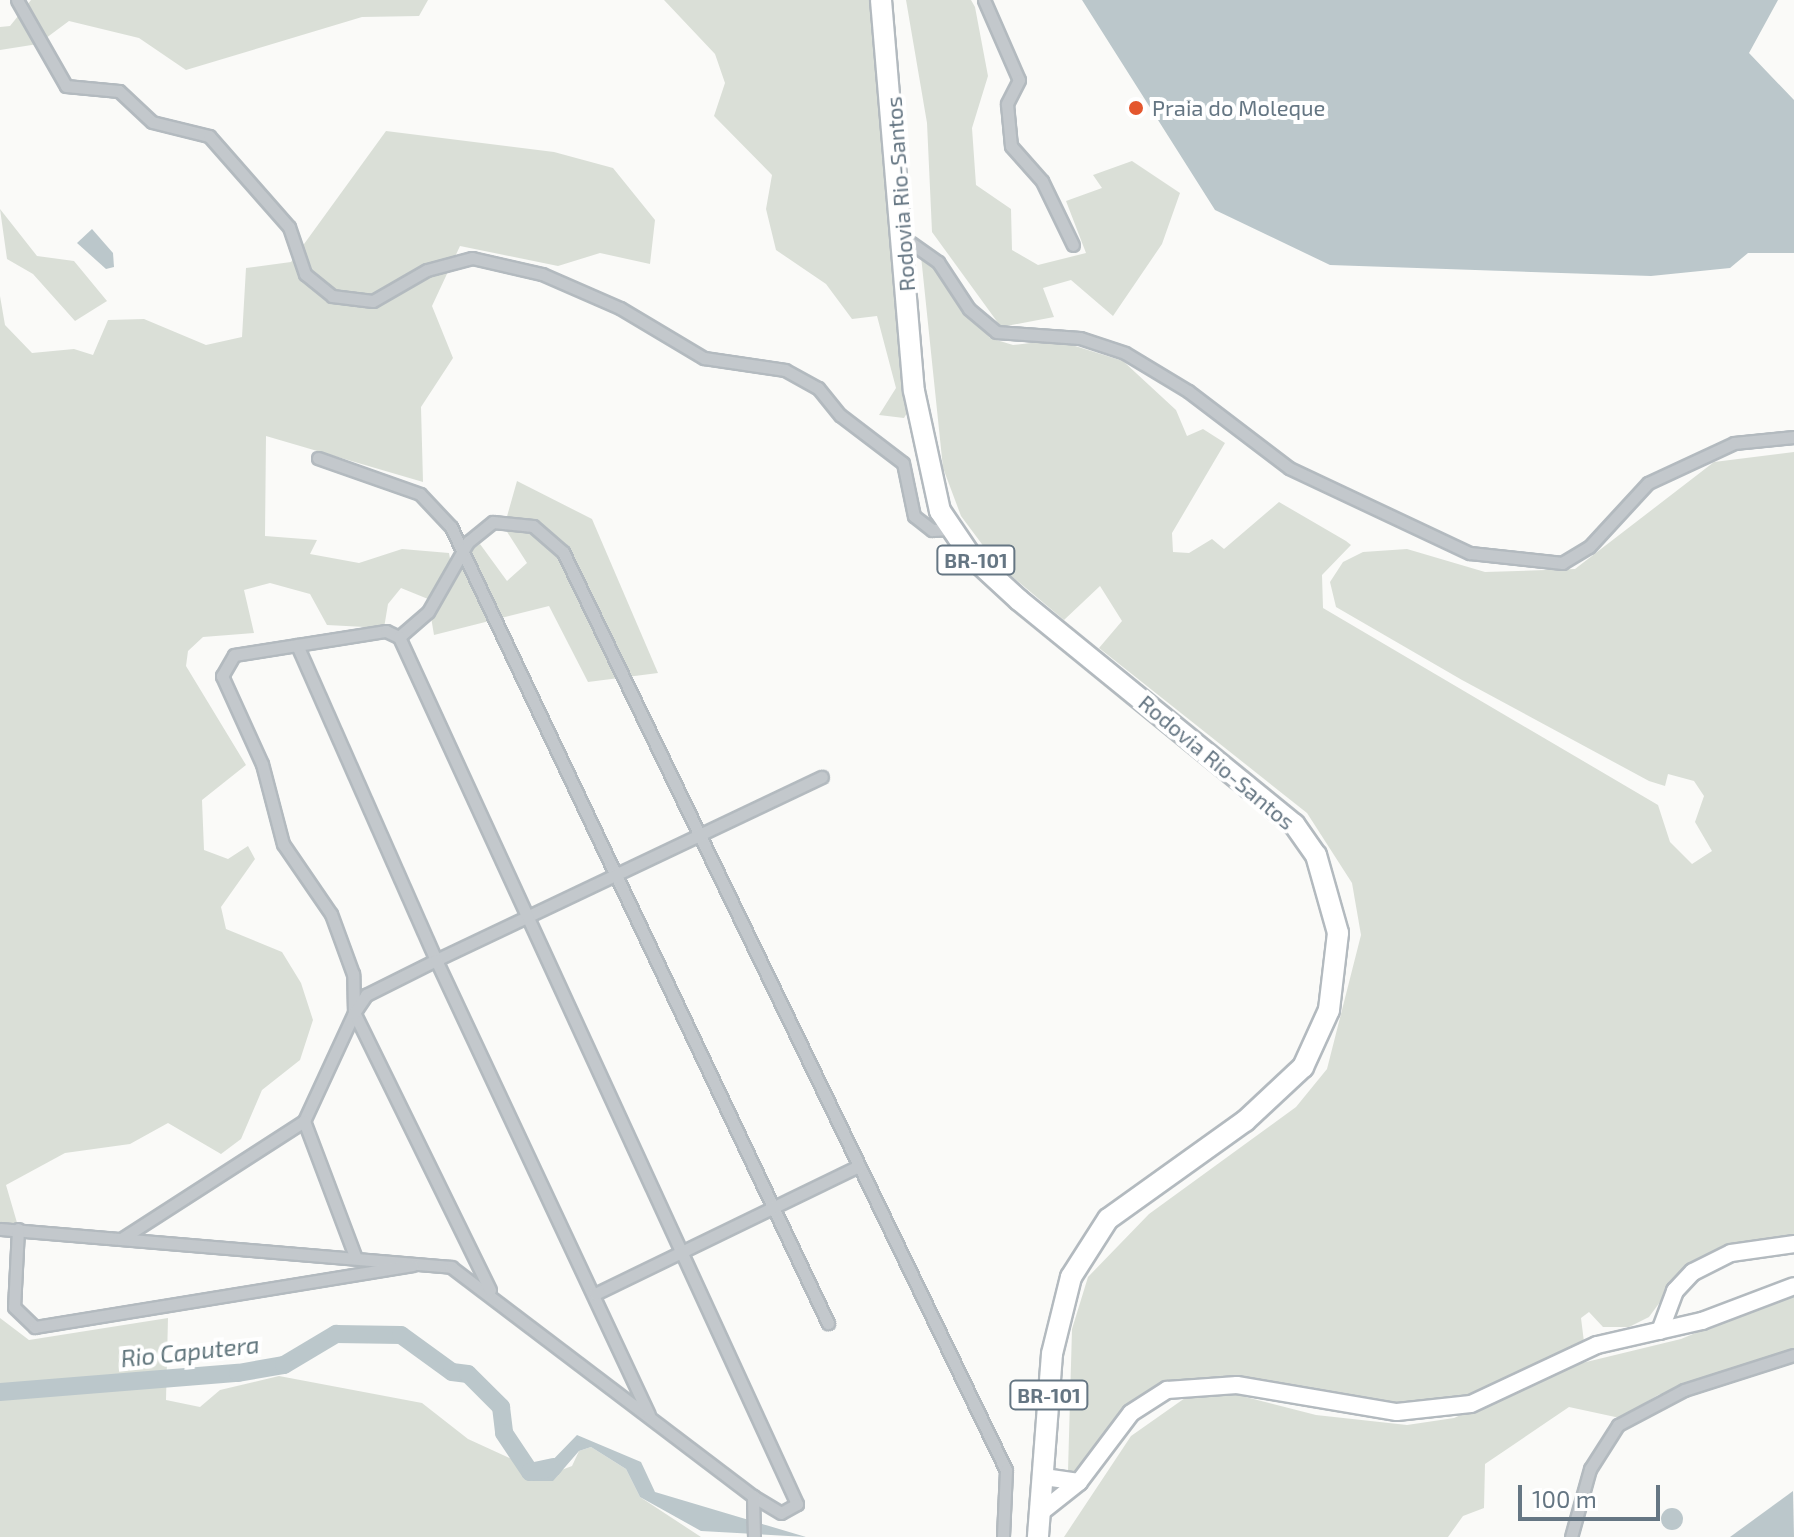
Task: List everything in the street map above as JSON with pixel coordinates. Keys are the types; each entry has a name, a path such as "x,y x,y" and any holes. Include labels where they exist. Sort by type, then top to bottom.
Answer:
{"highway":[{"name":"Rodovia Rio-Santos","path":"881,0 923,457 950,529 1019,600 1294,824 1326,878 1338,933 1329,1010 1303,1067 1245,1121 1108,1219 1071,1277 1052,1354 1038,1537"}],"street":[{"path":"17,0 66,86 119,91 152,122 209,136 289,227 305,274 332,296 373,301 427,270 472,258 542,274 704,358 798,376 894,453 905,470 914,516 932,530 950,529"},
{"path":"984,0 1019,80 1007,104 1011,146 1042,181 1073,245"},
{"path":"904,238 938,262 969,309 996,332 1080,338 1125,353 1169,377 1289,468 1420,535 1482,556 1562,563 1589,547 1648,483 1734,443 1794,437"},
{"path":"905,470 923,457"},
{"path":"318,458 420,494 451,527 459,556 828,1323"},
{"path":"399,637 428,612 459,556 478,530 505,519 533,526 563,552 1006,1470 1003,1537"},
{"path":"399,637 375,632 234,655 221,685 262,764 283,844 344,945 354,1013 490,1290"},
{"path":"0,1229 429,1262 490,1290 753,1496 781,1513 797,1504 686,1252 525,919 399,637"},
{"path":"297,645 436,960 649,1415"},
{"path":"120,1239 304,1121 354,1013 366,995 822,777"},
{"path":"304,1121 355,1256"},
{"path":"595,1294 859,1166"},
{"path":"18,1229 14,1307 35,1327 429,1262"},
{"path":"1660,1331 1669,1301 1693,1272 1731,1253 1794,1244"},
{"path":"1040,1513 1079,1482 1131,1413 1175,1388 1213,1383 1366,1410 1441,1408 1515,1387 1597,1345 1660,1331 1794,1286"},
{"path":"1571,1537 1590,1469 1618,1425 1684,1390 1794,1355"},
{"path":"1044,1477 1079,1482"},
{"path":"753,1496 754,1537"}],"shaded area":[{"path":"31,0 428,0 419,16 362,17 186,70 139,38 69,21 38,44 0,50 0,27 10,26"},
{"path":"664,0 874,0 912,405 904,418 879,415 896,388 877,316 852,319 826,284 776,250 766,209 772,175 714,116 725,83 715,54"},
{"path":"906,0 971,0 975,7 988,76 972,128 976,185 1011,209 1012,250 1038,265 1086,253 1066,201 1102,188 1093,175 1132,161 1180,193 1162,244 1113,316 1071,280 1043,288 1054,317 1001,327 932,232 927,123"},
{"path":"1082,0 1778,0 1749,53 1794,100 1794,253 1748,253 1730,268 1651,276 1330,265 1215,210"},
{"path":"386,131 554,152 613,168 655,220 650,264 600,253 558,266 460,246 432,306 453,358 421,407 423,482 266,436 265,536 317,540 310,554 359,563 402,549 449,553 451,564 480,544 507,581 527,563 504,527 517,481 592,519 658,673 588,682 549,606 434,635 428,599 401,588 388,604 384,628 327,625 310,594 270,583 244,590 254,633 203,637 188,651 186,666 246,765 202,800 204,850 228,859 248,846 255,859 221,907 226,929 282,952 301,983 313,1020 300,1060 262,1090 241,1139 221,1154 168,1123 130,1144 65,1153 6,1185 18,1226 0,1225 0,296 5,325 32,353 74,349 93,355 108,320 144,319 206,345 242,337 246,268 291,262"},
{"path":"0,209 37,256 74,261 107,301 75,321 33,274 7,259"},
{"path":"92,229 113,253 114,267 106,269 77,243"},
{"path":"921,256 929,257 990,338 1013,345 1056,340 1123,361 1176,410 1187,436 1203,429 1225,443 1172,533 1173,552 1189,553 1212,539 1224,549 1279,502 1346,541 1351,545 1322,575 1323,608 1658,805 1670,842 1692,864 1712,851 1695,822 1704,796 1694,781 1668,774 1665,786 1649,781 1462,680 1336,607 1330,582 1343,562 1363,552 1407,549 1485,572 1575,569 1714,462 1794,452 1794,1242 1772,1242 1671,1287 1649,1317 1629,1327 1603,1327 1589,1312 1581,1318 1584,1342 1513,1385 1450,1403 1387,1409 1202,1377 1148,1392 1077,1477 1068,1471 1072,1329 1088,1277 1149,1214 1296,1107 1327,1069 1361,935 1352,883 1307,813 1099,648 1122,621 1100,586 1064,620 996,563 961,516 943,468"},
{"path":"1794,1292 1794,1353 1658,1395 1620,1418 1569,1407 1485,1464 1484,1508 1463,1516 1448,1537 1064,1537 1131,1436 1185,1398 1226,1392 1316,1415 1407,1425 1454,1418 1582,1363 1681,1339"},
{"path":"0,1318 29,1340 168,1318 166,1400 200,1407 220,1390 279,1376 422,1403 468,1439 514,1460 532,1481 572,1466 579,1451 591,1447 626,1469 640,1497 701,1537 0,1537"},
{"path":"577,1435 641,1462 655,1492 806,1537 701,1531 640,1497 626,1469 591,1447 579,1451 553,1481 532,1481 530,1473 544,1469"},
{"path":"1793,1491 1794,1537 1730,1537"},
{"path":"1672,1508 1680,1511 1683,1519 1680,1527 1672,1530 1664,1527 1661,1519 1664,1511"}],"waterway":[{"name":"Rio Caputera","path":"0,1392 238,1373 284,1365 336,1334 401,1335 452,1372 468,1374 501,1407 504,1433 530,1472 553,1467"}],"place":[{"name":"Praia do Moleque","path":"1136,108"}]}
